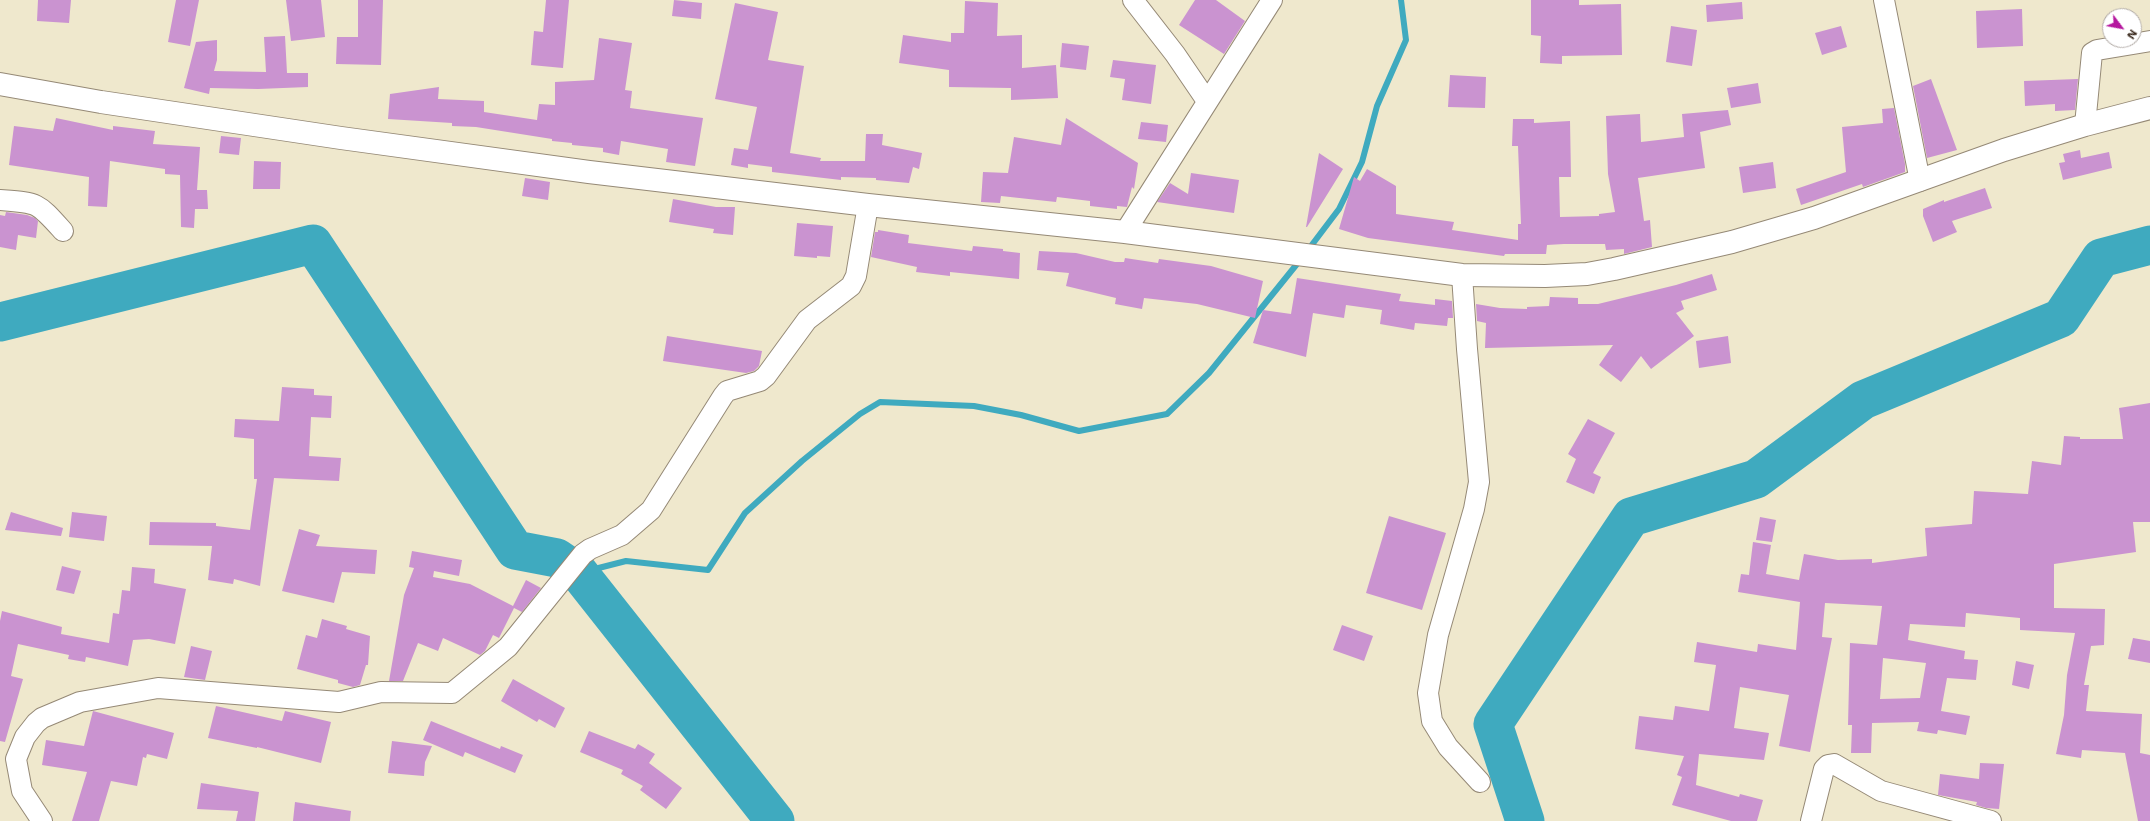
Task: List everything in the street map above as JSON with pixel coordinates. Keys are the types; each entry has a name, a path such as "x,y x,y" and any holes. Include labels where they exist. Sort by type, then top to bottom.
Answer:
{"highway":[{"path":"0,84 101,102 341,138 589,172 868,205 1124,232 1462,275 1545,276 1587,274 1732,242 1807,220 2004,150 2085,125 2150,108"}],"street":[{"path":"1133,0 1175,54 1207,101"},
{"path":"1124,232 1272,0"},
{"path":"1884,0 1920,181"},
{"path":"2085,125 2092,53 2097,50 2150,42"},
{"path":"0,200 31,202 42,207 63,231"},
{"path":"42,821 22,791 16,759 25,736 42,718 89,700 158,688 340,702 381,692 452,693 508,647 555,586 582,554 622,535 651,510 723,396 728,391 760,381 766,376 807,320 851,286 856,276 868,205"},
{"path":"1462,275 1466,349 1478,482 1474,509 1438,635 1428,693 1432,721 1448,747 1480,782"},
{"path":"1811,821 1824,769 1828,765 1834,764 1881,791 1991,821"}],"building":[{"path":"38,0 71,0 69,23 37,21"},
{"path":"176,0 199,0 190,46 168,42"},
{"path":"286,0 321,0 325,37 291,41"},
{"path":"358,0 383,0 381,65 336,64 337,37 358,37"},
{"path":"546,0 569,0 563,68 531,65 534,31 543,32"},
{"path":"674,0 702,3 701,19 672,16"},
{"path":"1195,0 1216,0 1245,21 1224,54 1179,25"},
{"path":"1531,0 1579,0 1579,5 1621,4 1622,55 1562,56 1562,64 1540,63 1541,36 1531,35"},
{"path":"965,1 998,3 997,36 1022,35 1022,68 1056,65 1058,98 1011,100 1011,88 949,87 949,70 899,63 903,35 951,42 951,33 964,33"},
{"path":"1742,2 1743,19 1707,22 1706,5"},
{"path":"735,3 778,12 768,60 804,66 790,153 821,158 820,161 865,161 866,134 883,134 882,145 922,153 919,169 913,167 909,183 876,180 876,178 841,177 841,180 772,172 772,167 748,164 748,168 731,165 734,148 748,150 757,107 715,99"},
{"path":"2022,9 2023,46 1977,48 1976,11"},
{"path":"1671,26 1697,30 1692,66 1666,62"},
{"path":"1841,26 1847,47 1822,55 1815,33"},
{"path":"285,36 287,73 308,73 308,87 258,89 210,88 209,94 184,88 196,42 217,40 217,60 214,71 266,72 264,37"},
{"path":"599,38 632,43 625,90 632,91 630,108 703,118 695,166 666,162 668,149 621,141 619,155 603,152 603,148 572,145 572,143 552,141 552,139 476,127 452,126 452,123 388,119 390,94 439,87 438,99 484,101 484,112 537,120 539,104 555,105 555,82 594,80"},
{"path":"1062,43 1089,46 1086,70 1060,67"},
{"path":"1113,60 1156,65 1151,104 1122,100 1125,79 1110,77"},
{"path":"1450,75 1486,77 1485,108 1448,107"},
{"path":"1931,79 1957,150 1927,158 1913,86"},
{"path":"2078,79 2075,110 2055,111 2055,104 2025,106 2024,81"},
{"path":"1758,83 1761,103 1731,108 1727,88"},
{"path":"1894,108 1905,164 1905,172 1863,187 1862,184 1801,205 1796,189 1846,172 1842,127 1883,123 1882,109"},
{"path":"1728,110 1731,125 1700,132 1705,168 1638,178 1644,221 1650,220 1652,247 1624,254 1624,249 1606,250 1605,244 1547,245 1546,254 1505,254 1504,256 1368,238 1339,229 1354,177 1360,181 1367,169 1396,186 1396,214 1454,222 1452,230 1518,240 1518,224 1521,224 1518,146 1512,146 1513,119 1534,119 1534,123 1570,121 1571,177 1559,177 1560,217 1599,216 1599,214 1615,212 1608,174 1606,116 1640,114 1641,142 1684,137 1682,114"},
{"path":"56,118 113,130 113,126 155,131 153,144 200,147 197,190 207,190 208,209 195,209 194,228 181,227 180,175 165,174 165,169 110,161 107,207 88,206 89,177 9,165 14,126 53,131"},
{"path":"1066,118 1138,163 1134,189 1132,187 1127,207 1117,206 1117,209 1090,206 1090,201 1057,197 1056,202 1001,196 1000,203 981,202 983,172 1008,173 1014,137 1061,145"},
{"path":"1141,122 1168,125 1166,142 1138,139"},
{"path":"221,136 241,138 239,155 219,153"},
{"path":"2080,150 2081,158 2109,152 2112,168 2063,180 2059,163 2065,162 2063,154"},
{"path":"1319,153 1343,169 1306,227"},
{"path":"254,161 281,162 280,189 253,189"},
{"path":"1773,162 1776,188 1743,193 1739,167"},
{"path":"1191,173 1239,180 1234,213 1157,202 1170,183 1188,194"},
{"path":"525,178 550,182 548,200 522,196"},
{"path":"1985,188 1992,208 1952,221 1957,232 1933,242 1923,216 1923,209 1944,200 1944,202"},
{"path":"673,199 716,207 735,207 733,235 713,233 714,229 669,222"},
{"path":"6,212 27,215 35,218 38,221 36,238 18,235 16,250 0,247 0,215 5,216"},
{"path":"797,223 833,226 830,257 817,256 817,258 794,256"},
{"path":"878,230 909,235 908,243 972,251 973,246 1003,249 1003,251 1020,253 1019,279 950,272 950,276 916,272 917,267 871,257 875,232 878,232"},
{"path":"1039,251 1076,253 1115,262 1124,262 1125,258 1158,263 1159,259 1211,266 1263,281 1255,318 1197,304 1144,298 1142,309 1115,304 1116,298 1066,286 1069,273 1037,270"},
{"path":"1712,274 1717,290 1681,301 1684,309 1676,313 1694,336 1651,369 1641,356 1621,382 1599,365 1613,345 1485,348 1486,323 1477,321 1476,304 1500,308 1527,309 1527,307 1549,306 1550,297 1578,298 1578,304 1598,304 1676,285"},
{"path":"1297,278 1401,294 1399,301 1435,305 1435,299 1452,301 1453,318 1448,318 1447,326 1415,323 1414,330 1380,324 1382,310 1346,305 1344,318 1313,313 1306,357 1253,343 1263,310 1291,314"},
{"path":"667,336 762,351 759,366 754,371 746,373 663,361"},
{"path":"1728,336 1731,363 1699,368 1696,341"},
{"path":"282,387 314,389 314,395 332,396 331,418 311,417 309,456 341,458 339,481 274,478 260,586 234,579 233,584 208,580 212,546 149,545 150,522 216,523 216,526 250,530 257,479 254,479 254,439 234,437 235,419 279,421"},
{"path":"2150,403 2150,522 2133,522 2136,552 2054,564 2054,608 2105,609 2104,645 2091,646 2084,685 2089,685 2086,711 2142,714 2140,753 2150,755 2150,821 2138,821 2125,753 2082,750 2081,758 2056,754 2064,715 2067,675 2075,633 2020,630 2020,618 1966,613 1965,627 1910,624 1908,640 1965,651 1964,659 1978,660 1976,680 1947,678 1941,711 1970,716 1966,735 1938,730 1937,734 1917,731 1919,722 1872,723 1871,753 1851,753 1852,725 1848,725 1850,643 1877,645 1882,606 1825,603 1822,637 1832,638 1810,752 1779,746 1789,695 1740,687 1734,728 1769,733 1764,760 1699,754 1696,785 1739,797 1740,794 1763,800 1757,821 1731,821 1672,805 1682,777 1677,775 1684,756 1635,749 1639,716 1673,720 1675,706 1709,711 1716,665 1694,662 1697,642 1757,652 1758,644 1796,650 1800,602 1738,592 1741,574 1749,575 1753,542 1771,545 1766,574 1799,580 1804,554 1838,560 1872,559 1872,563 1927,556 1925,528 1972,524 1974,491 2028,494 2032,461 2061,465 2064,436 2080,437 2080,439 2123,439 2119,408","holes":["1883,658 1926,663 1920,698 1880,699"]},
{"path":"1588,419 1615,433 1593,473 1601,477 1594,494 1566,482 1576,459 1568,454"},
{"path":"11,512 63,528 61,536 5,530"},
{"path":"72,512 107,516 104,541 69,537"},
{"path":"1389,516 1446,533 1422,610 1366,593"},
{"path":"1760,517 1776,520 1772,542 1756,540"},
{"path":"299,529 320,535 316,546 377,550 375,574 342,572 334,603 282,591"},
{"path":"412,551 462,560 459,576 434,571 433,577 470,584 513,606 526,580 541,588 522,612 514,608 499,638 493,635 485,651 480,655 443,638 438,651 418,643 403,681 389,681 404,595 414,568 409,567"},
{"path":"62,566 81,571 74,594 56,590"},
{"path":"132,567 155,569 154,583 186,589 175,644 149,639 133,640 128,666 86,657 85,662 68,659 69,655 18,644 11,676 23,679 5,742 0,741 0,621 2,611 62,627 61,634 109,643 113,613 119,614 122,590 130,591"},
{"path":"322,619 347,626 346,629 370,636 368,665 366,665 360,685 353,687 338,683 338,680 297,669 306,635 317,638"},
{"path":"1342,625 1373,636 1364,661 1333,650"},
{"path":"2133,638 2150,641 2150,663 2128,659"},
{"path":"191,646 212,651 205,680 184,677"},
{"path":"2016,661 2034,665 2029,689 2012,685"},
{"path":"513,679 565,708 555,728 539,719 537,722 501,701"},
{"path":"216,706 282,721 285,711 331,722 321,763 257,747 208,738"},
{"path":"93,711 174,733 167,759 147,754 146,758 143,757 137,786 111,781 99,821 72,821 87,772 42,765 46,740 84,746"},
{"path":"431,721 500,749 501,746 523,755 515,773 465,752 463,757 423,740"},
{"path":"589,731 635,749 638,744 655,754 649,763 682,788 666,809 640,790 643,786 621,774 623,770 580,752"},
{"path":"392,741 432,746 425,762 424,776 388,773"},
{"path":"1980,763 2004,764 1999,809 1986,808 1976,805 1977,802 1938,795 1940,774 1979,779"},
{"path":"201,783 259,792 255,821 236,821 238,811 197,809"},
{"path":"295,802 351,811 350,821 293,821"}],"waterway":[{"path":"1308,250 1339,209 1362,162 1377,106 1406,40 1401,0"},
{"path":"0,322 313,244 515,550 557,558 579,573 775,821"},
{"path":"1525,821 1493,724 1631,517 1756,479 1863,400 2061,318 2101,258 2150,245"},
{"path":"579,573 626,561 708,570 745,513 802,461 860,414 880,402 974,406 1021,415 1079,431 1167,414 1209,373 1301,259"}]}
